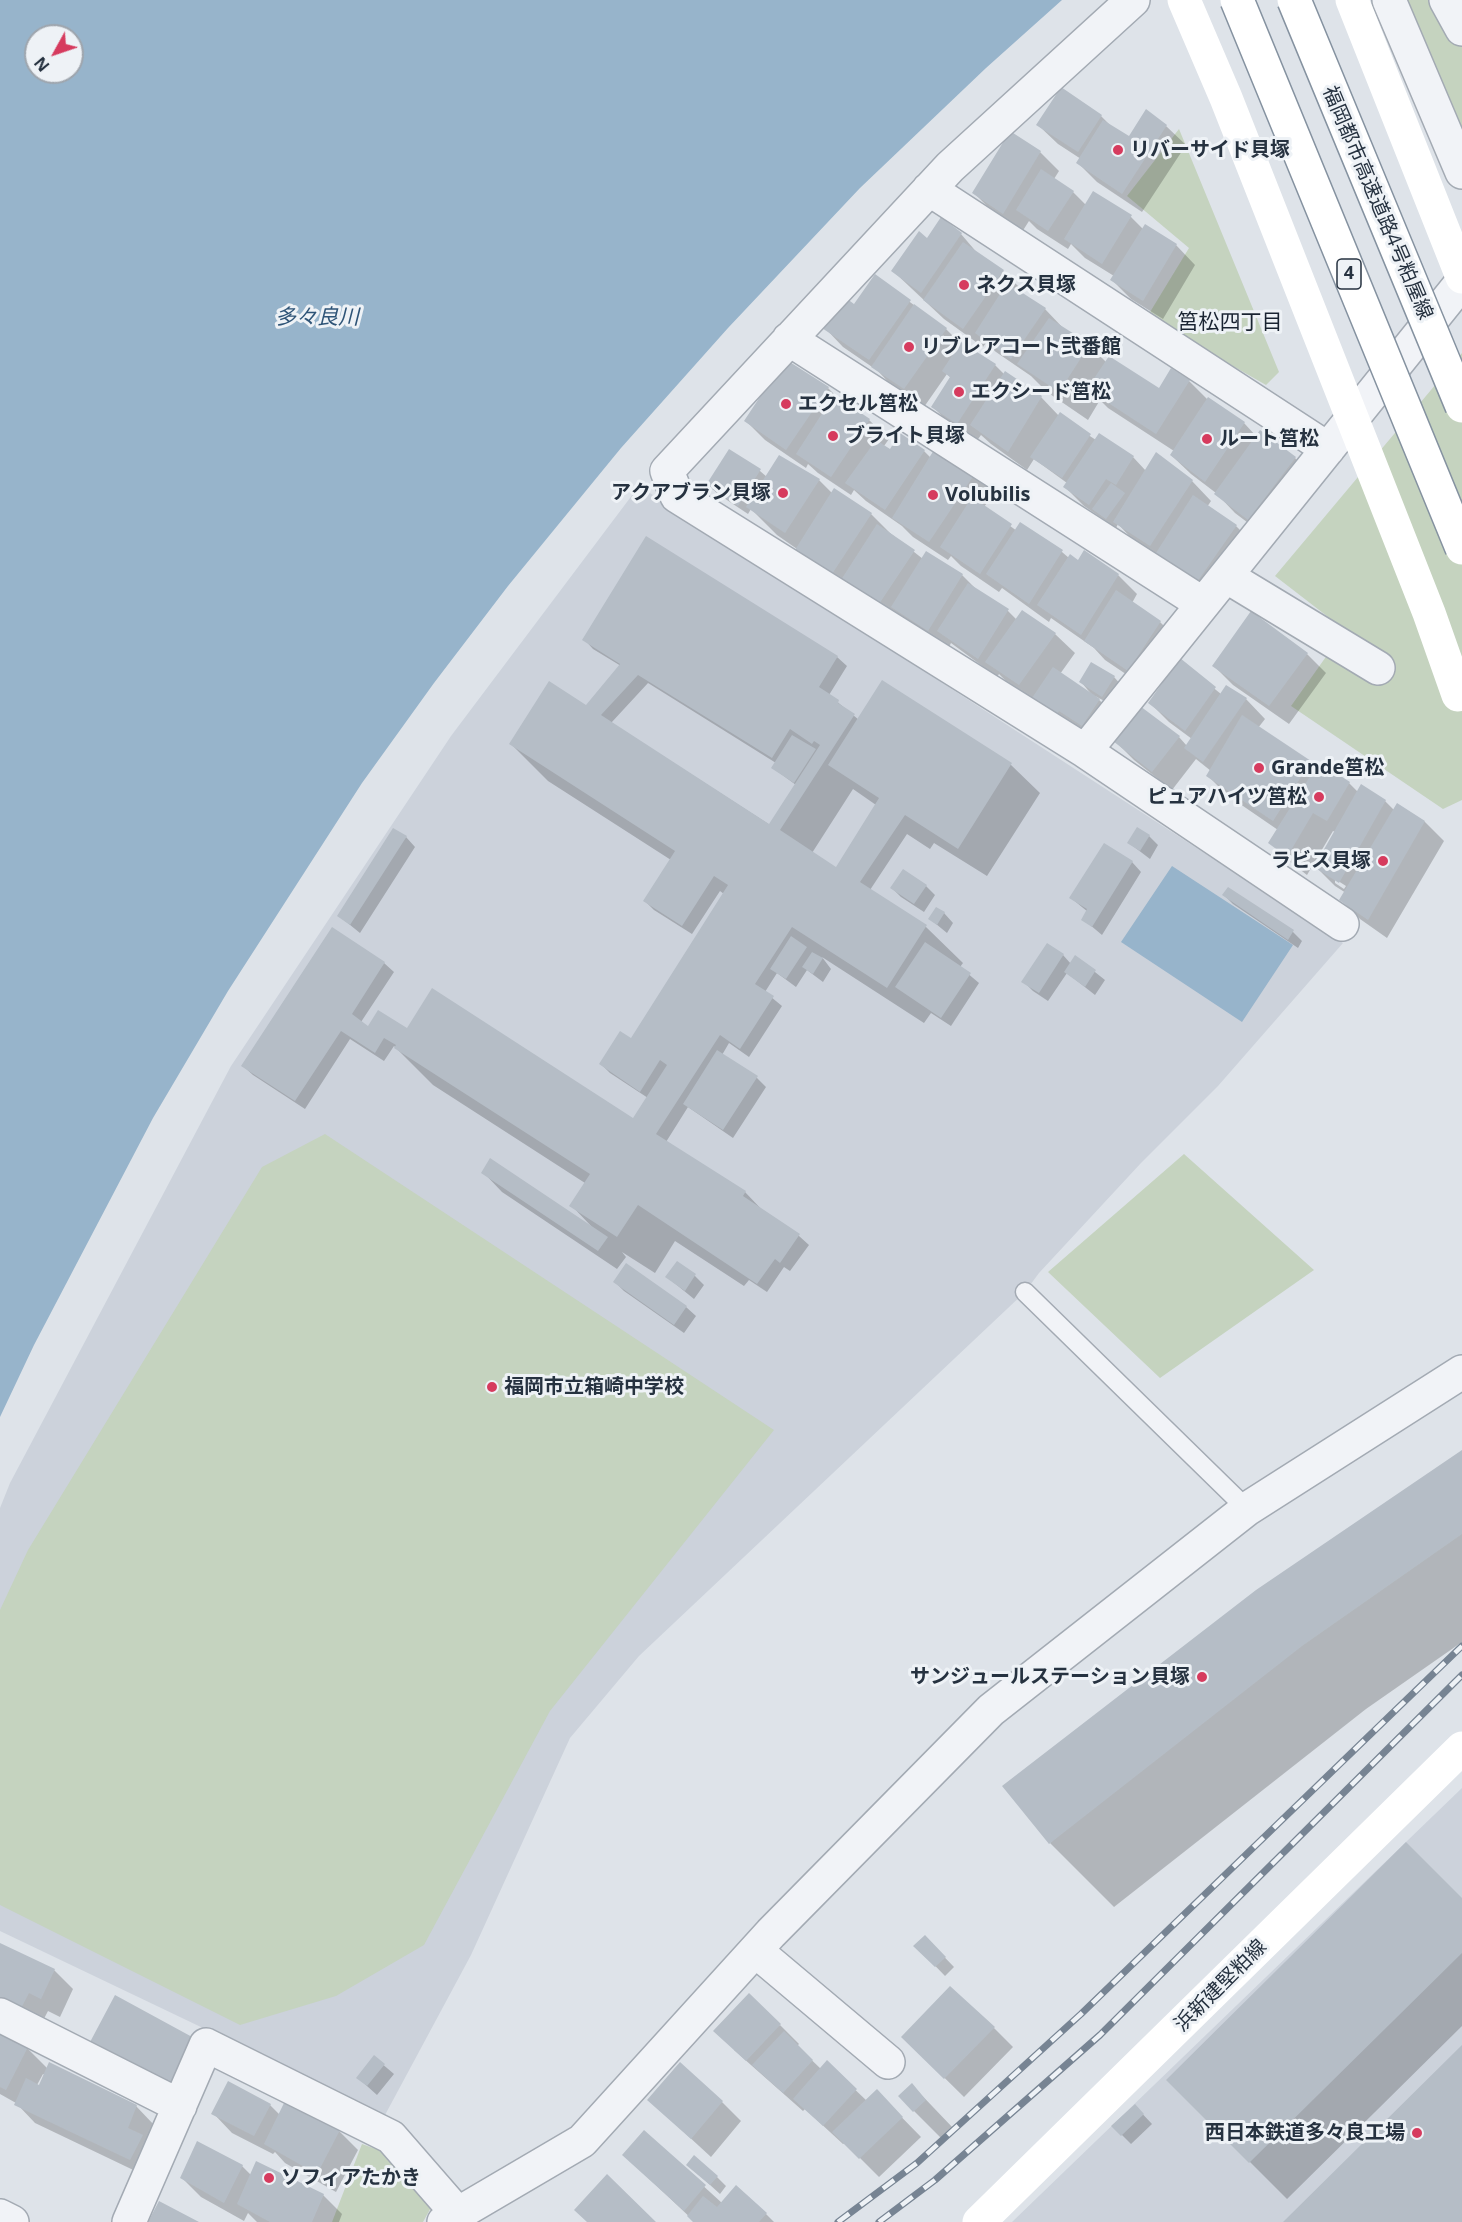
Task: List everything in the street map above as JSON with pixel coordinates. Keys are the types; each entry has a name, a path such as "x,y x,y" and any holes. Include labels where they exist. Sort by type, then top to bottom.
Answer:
{"main road":[{"path":"1184,0 1226,98 1425,602 1461,704"},
{"name":"4","path":"1237,0 1462,549"},
{"name":"福岡都市高速道路4号粕屋線","path":"1294,0 1462,406"},
{"path":"1352,0 1462,277"},
{"name":"浜新建堅粕線","path":"979,2222 1462,1748"}],"street":[{"path":"1133,0 1039,84 929,189 667,471 677,496 1085,751 1342,924"},
{"path":"1389,0 1462,171"},
{"path":"1446,0 1462,29"},
{"path":"929,189 1328,449"},
{"path":"1085,751 1462,282"},
{"path":"789,339 1203,604"},
{"path":"1226,576 1378,668"},
{"path":"129,2222 206,2045 391,2138 451,2218 582,2141 756,1951 991,1710 1247,1509 1462,1372"},
{"path":"756,1951 888,2062"},
{"path":"0,2015 180,2106"},
{"path":"0,2216 12,2222"}],"lane":[{"path":"1025,1292 1247,1509"}],"shaded area":[{"name":"福岡市立箱崎中学校","path":"639,486 1343,943 1218,1086 1141,1163 1039,1273 1025,1292 639,1656 570,1738 471,1955 385,2115 0,1931 0,1508 10,1483 231,1066 451,736"},
{"path":"1462,1788 1462,2222 1012,2222"}],"green space":[{"path":"1383,0 1440,0 1462,38 1462,187"},
{"path":"1179,129 1279,372 1266,385 1147,317 1189,248 1127,196"},
{"path":"1462,353 1462,800 1443,809 1291,706 1345,630 1275,576"},
{"path":"325,1134 774,1430 550,1711 424,1945 336,1996 240,2025 0,1905 0,1610 28,1550 262,1167"},
{"path":"1184,1154 1314,1270 1160,1378 1048,1272"},
{"path":"362,2144 387,2153 433,2204 423,2222 332,2222"}],"water":[{"name":"多々良川","path":"0,0 1062,0 986,68 860,188 728,328 621,448 508,586 362,783 228,991 153,1118 34,1345 0,1417"},
{"path":"1172,866 1293,945 1242,1022 1121,942"}],"building":[{"path":"1061,87 1102,115 1078,152 1036,125"},
{"name":"リバーサイド貝塚","path":"1146,109 1167,125 1122,194 1076,163 1103,120 1129,136"},
{"path":"1010,131 1041,151 1003,214 972,193"},
{"path":"1041,169 1074,191 1048,231 1016,210"},
{"path":"1093,191 1132,215 1102,264 1064,239"},
{"path":"941,217 962,233 921,293 891,271 919,231 927,238"},
{"path":"1145,224 1177,244 1143,301 1110,280"},
{"name":"ネクス貝塚","path":"963,242 1004,270 963,329 923,300"},
{"path":"875,274 911,300 869,360 822,328 842,295 854,304"},
{"path":"1007,283 1046,308 1011,359 975,333"},
{"name":"リブレアコート弐番館","path":"914,304 947,328 904,389 871,367"},
{"path":"1049,318 1090,344 1059,392 1017,364"},
{"name":"エクシード筥松","path":"961,342 996,364 957,424 931,407 950,377 942,371"},
{"path":"1109,356 1159,388 1171,368 1190,380 1156,434 1087,389"},
{"name":"エクセル筥松","path":"785,359 829,387 786,450 744,421"},
{"path":"1005,371 1042,396 1008,452 970,425"},
{"name":"ブライト貝塚","path":"834,395 870,419 831,477 796,454"},
{"name":"ルート筥松","path":"1208,397 1245,422 1205,482 1170,455"},
{"path":"1060,412 1091,434 1062,478 1030,457"},
{"path":"1260,430 1296,457 1248,520 1214,494"},
{"path":"900,433 925,450 885,510 845,483 876,440 890,449"},
{"path":"1099,433 1134,456 1116,485 1106,479 1089,505 1063,487"},
{"name":"Volubilis","path":"937,445 976,472 929,542 892,518"},
{"path":"729,449 761,469 738,506 706,485"},
{"path":"1156,452 1193,480 1150,546 1113,522"},
{"name":"アクアブラン貝塚","path":"779,455 820,479 785,533 746,507"},
{"path":"1111,483 1125,493 1106,519 1092,509"},
{"path":"834,488 872,513 832,574 795,550"},
{"path":"1193,495 1237,525 1197,582 1156,553"},
{"path":"972,497 1012,524 980,574 940,547"},
{"path":"1020,522 1063,550 1029,604 986,574"},
{"path":"877,524 915,550 879,604 841,580"},
{"path":"646,536 838,656 819,687 855,714 780,830 836,867 879,798 828,765 882,680 1012,763 958,849 905,815 860,882 927,925 887,988 792,927 755,984 774,996 740,1049 720,1035 656,1134 746,1191 743,1196 800,1234 780,1263 775,1259 757,1284 638,1205 617,1237 569,1206 590,1174 394,1048 396,1045 384,1038 375,1053 341,1031 295,1101 241,1066 332,927 385,962 352,1014 368,1026 378,1010 407,1028 432,988 633,1118 667,1065 660,1060 640,1092 599,1064 620,1031 631,1038 728,885 714,876 682,926 643,901 675,851 509,744 549,681 586,705 620,664 582,640","holes":["638,675 772,758 790,729 812,744 814,741 820,745 769,824 601,715"]},
{"path":"1084,550 1119,574 1081,635 1037,605 1070,554 1078,560"},
{"path":"926,551 963,574 928,631 891,607"},
{"path":"968,583 1009,609 978,659 937,631"},
{"path":"1116,590 1161,621 1128,671 1084,641"},
{"path":"1022,610 1056,633 1019,685 985,662"},
{"path":"1251,611 1308,653 1269,706 1212,666"},
{"path":"1180,658 1216,687 1185,731 1148,703"},
{"path":"1091,662 1115,676 1102,697 1079,682"},
{"path":"1053,667 1100,699 1082,726 1059,711 1053,721 1028,704"},
{"path":"1226,685 1247,698 1203,762 1184,748"},
{"path":"1140,706 1180,736 1152,772 1113,741"},
{"name":"Grande筥松","path":"1242,715 1311,761 1273,821 1206,776"},
{"path":"792,735 816,749 794,783 771,768"},
{"name":"ピュアハイツ筥松","path":"1319,762 1350,782 1327,821 1313,813 1287,857 1268,843"},
{"path":"1361,784 1386,800 1339,883 1314,867"},
{"name":"ラビス貝塚","path":"1397,803 1425,821 1368,920 1339,900"},
{"path":"1137,827 1150,835 1140,851 1127,843"},
{"path":"393,828 407,836 350,925 337,916"},
{"path":"1104,843 1133,861 1092,927 1081,920 1087,909 1069,898"},
{"path":"903,869 927,885 914,904 890,888"},
{"path":"1228,887 1294,930 1288,940 1222,895"},
{"path":"936,907 945,912 937,925 928,919"},
{"path":"791,936 807,947 786,979 770,969"},
{"path":"925,942 971,973 941,1018 895,987"},
{"path":"1047,943 1064,954 1039,993 1021,982"},
{"path":"812,952 823,958 813,974 802,967"},
{"path":"1075,955 1096,970 1085,987 1064,972"},
{"path":"717,1050 758,1076 723,1130 683,1104"},
{"path":"490,1158 608,1237 598,1251 481,1173"},
{"path":"677,1261 696,1274 685,1291 665,1277"},
{"path":"626,1263 687,1306 674,1325 613,1282"},
{"name":"サンジュールステーション貝塚","path":"1462,1450 1462,1534 1302,1646 1049,1844 1002,1786 1256,1590"},
{"path":"1406,1842 1462,1898 1462,1953 1249,2163 1166,2080"},
{"path":"925,1935 946,1957 935,1967 913,1946"},
{"path":"0,1943 55,1969 41,1999 29,1993 18,2014 0,2004"},
{"path":"950,1986 995,2027 944,2079 901,2037"},
{"path":"749,1993 781,2024 746,2061 713,2031"},
{"path":"115,1995 194,2038 169,2085 89,2044"},
{"path":"784,2031 813,2060 783,2093 752,2065"},
{"path":"0,2032 28,2047 6,2090 0,2087"},
{"name":"西日本鉄道多々良工場","path":"1462,2045 1462,2222 1283,2222"},
{"path":"374,2055 385,2064 367,2086 356,2078"},
{"path":"827,2060 857,2089 823,2126 793,2099"},
{"path":"49,2062 137,2105 128,2128 143,2135 130,2160 14,2105 26,2078 39,2085"},
{"path":"680,2062 723,2101 691,2139 647,2100"},
{"path":"228,2081 271,2104 254,2136 211,2114"},
{"path":"912,2083 926,2100 913,2112 898,2096"},
{"path":"877,2089 903,2117 859,2159 832,2132"},
{"path":"285,2101 340,2130 317,2174 264,2144"},
{"path":"1135,2104 1144,2114 1121,2136 1111,2126"},
{"path":"644,2130 706,2185 684,2211 622,2155"},
{"path":"197,2141 243,2165 224,2203 180,2178"},
{"path":"694,2155 718,2176 710,2185 686,2165"},
{"name":"ソフィアたかき","path":"256,2161 324,2194 312,2222 270,2222 237,2204"},
{"path":"607,2174 656,2222 587,2222 574,2210"},
{"path":"736,2185 767,2213 759,2222 693,2222 687,2216 703,2196 717,2207"},
{"path":"159,2201 199,2222 148,2222"}],"railway":[{"path":"838,2222 917,2163 1081,2014 1462,1646"},
{"path":"879,2222 935,2180 1100,2035 1462,1675"}],"place":[{"name":"リバーサイド貝塚","path":"1118,150"},
{"name":"ネクス貝塚","path":"964,285"},
{"name":"リブレアコート弐番館","path":"909,347"},
{"name":"エクシード筥松","path":"959,392"},
{"name":"エクセル筥松","path":"786,404"},
{"name":"ブライト貝塚","path":"833,436"},
{"name":"ルート筥松","path":"1207,439"},
{"name":"アクアブラン貝塚","path":"783,493"},
{"name":"Volubilis","path":"933,495"},
{"name":"Grande筥松","path":"1259,768"},
{"name":"ピュアハイツ筥松","path":"1319,797"},
{"name":"ラビス貝塚","path":"1383,861"},
{"name":"福岡市立箱崎中学校","path":"492,1387"},
{"name":"サンジュールステーション貝塚","path":"1202,1677"},
{"name":"西日本鉄道多々良工場","path":"1417,2133"},
{"name":"ソフィアたかき","path":"269,2178"}],"district":[{"name":"筥松四丁目","path":"1230,323"}]}
